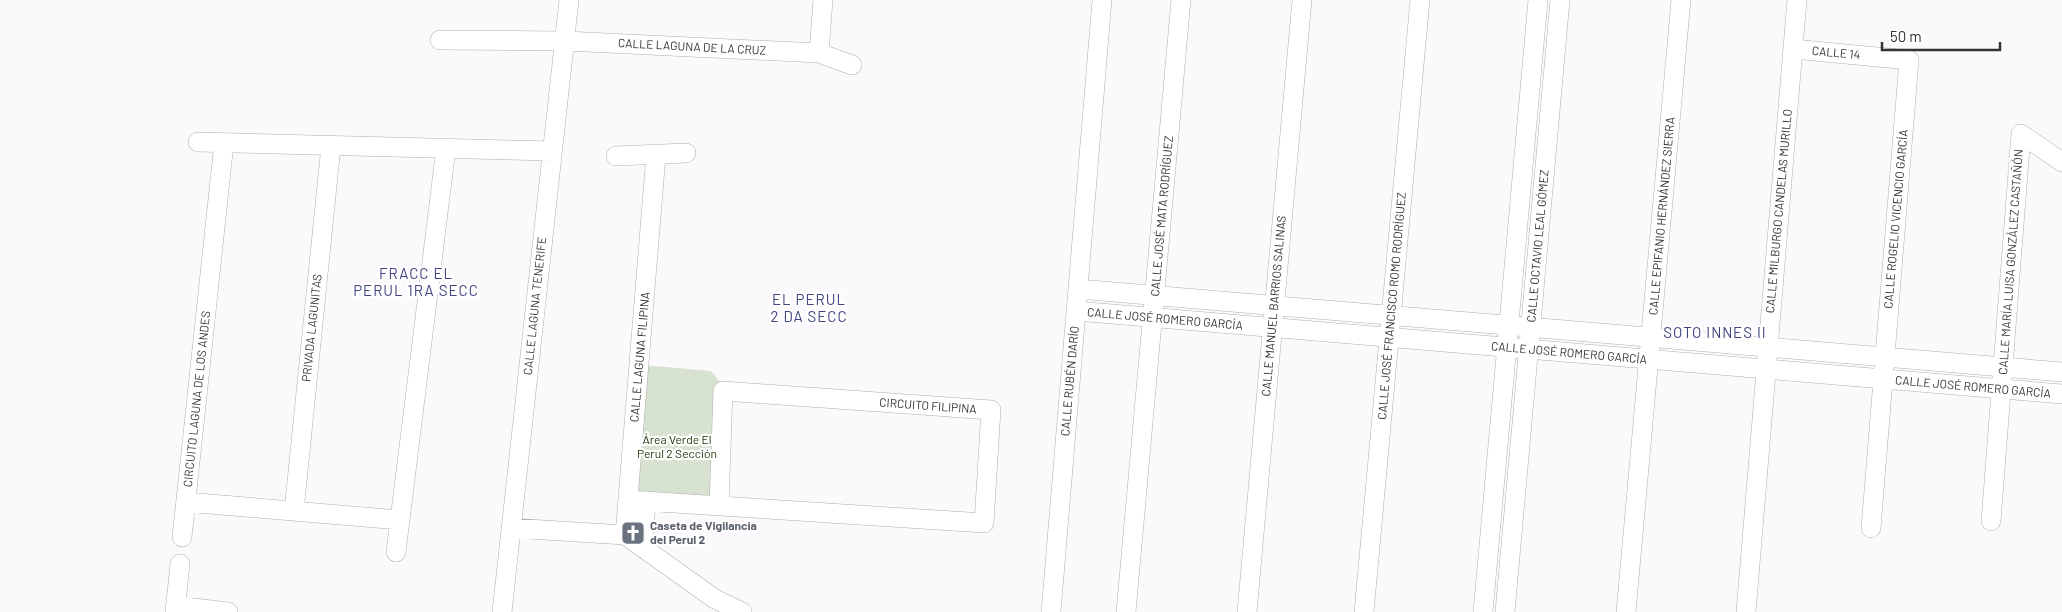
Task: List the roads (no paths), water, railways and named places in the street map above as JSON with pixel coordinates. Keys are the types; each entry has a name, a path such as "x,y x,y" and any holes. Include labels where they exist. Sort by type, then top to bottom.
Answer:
{"street":[{"name":"CALLE LAGUNA TENERIFE","path":"502,612 569,0"},
{"path":"819,54 823,0"},
{"name":"CALLE RUBÉN DARÍO","path":"1051,612 1102,0"},
{"name":"CALLE JOSÉ MATA RODRÍGUEZ","path":"1126,612 1181,0"},
{"name":"CALLE MANUEL BARRIOS SALINAS","path":"1247,612 1302,0"},
{"name":"CALLE JOSÉ FRANCISCO ROMO RODRÍGUEZ","path":"1364,612 1420,0"},
{"name":"CALLE OCTAVIO LEAL GÓMEZ","path":"1483,612 1538,0"},
{"name":"CALLE OCTAVIO LEAL GÓMEZ","path":"1504,612 1560,0"},
{"name":"CALLE EPIFANIO HERNÁNDEZ SIERRA","path":"1626,612 1681,0"},
{"name":"CALLE MILBURGO CANDELAS MURILLO","path":"1746,612 1797,0"},
{"name":"CALLE LAGUNA DE LA CRUZ","path":"440,40 565,41 819,54 852,65"},
{"name":"CALLE 14","path":"1793,49 1908,60"},
{"name":"CALLE ROGELIO VICENCIO GARCÍA","path":"1871,528 1908,60"},
{"name":"CALLE MARÍA LUISA GONZÁLEZ CASTAÑÓN","path":"1991,521 2021,134 2062,162"},
{"path":"198,142 552,151"},
{"name":"CIRCUITO LAGUNA DE LOS ANDES","path":"224,143 186,502 400,520"},
{"name":"PRIVADA LAGUNITAS","path":"294,511 331,146"},
{"path":"396,552 446,148"},
{"path":"616,156 686,153"},
{"name":"CALLE LAGUNA FILIPINA","path":"625,536 637,501 656,155"},
{"name":"CALLE JOSÉ ROMERO GARCÍA","path":"1078,289 2062,372"},
{"name":"CALLE JOSÉ ROMERO GARCÍA","path":"1076,311 2062,394"},
{"name":"CIRCUITO FILIPINA","path":"637,501 984,523 991,410 723,391 719,506"},
{"path":"637,501 643,548"},
{"path":"182,537 186,502"},
{"path":"511,528 625,536 715,599 736,611"},
{"path":"180,564 175,609 228,612"}],"place":[{"name":"Caseta de Vigilancia del Perul 2","path":"633,533"}],"district":[{"name":"FRACC EL PERUL 1RA SECC","path":"416,282"},
{"name":"EL PERUL 2 DA SECC","path":"809,308"},
{"name":"SOTO INNES II","path":"1715,333"}],"park label":[{"name":"Área Verde El Perul 2 Sección","path":"677,447"}]}
